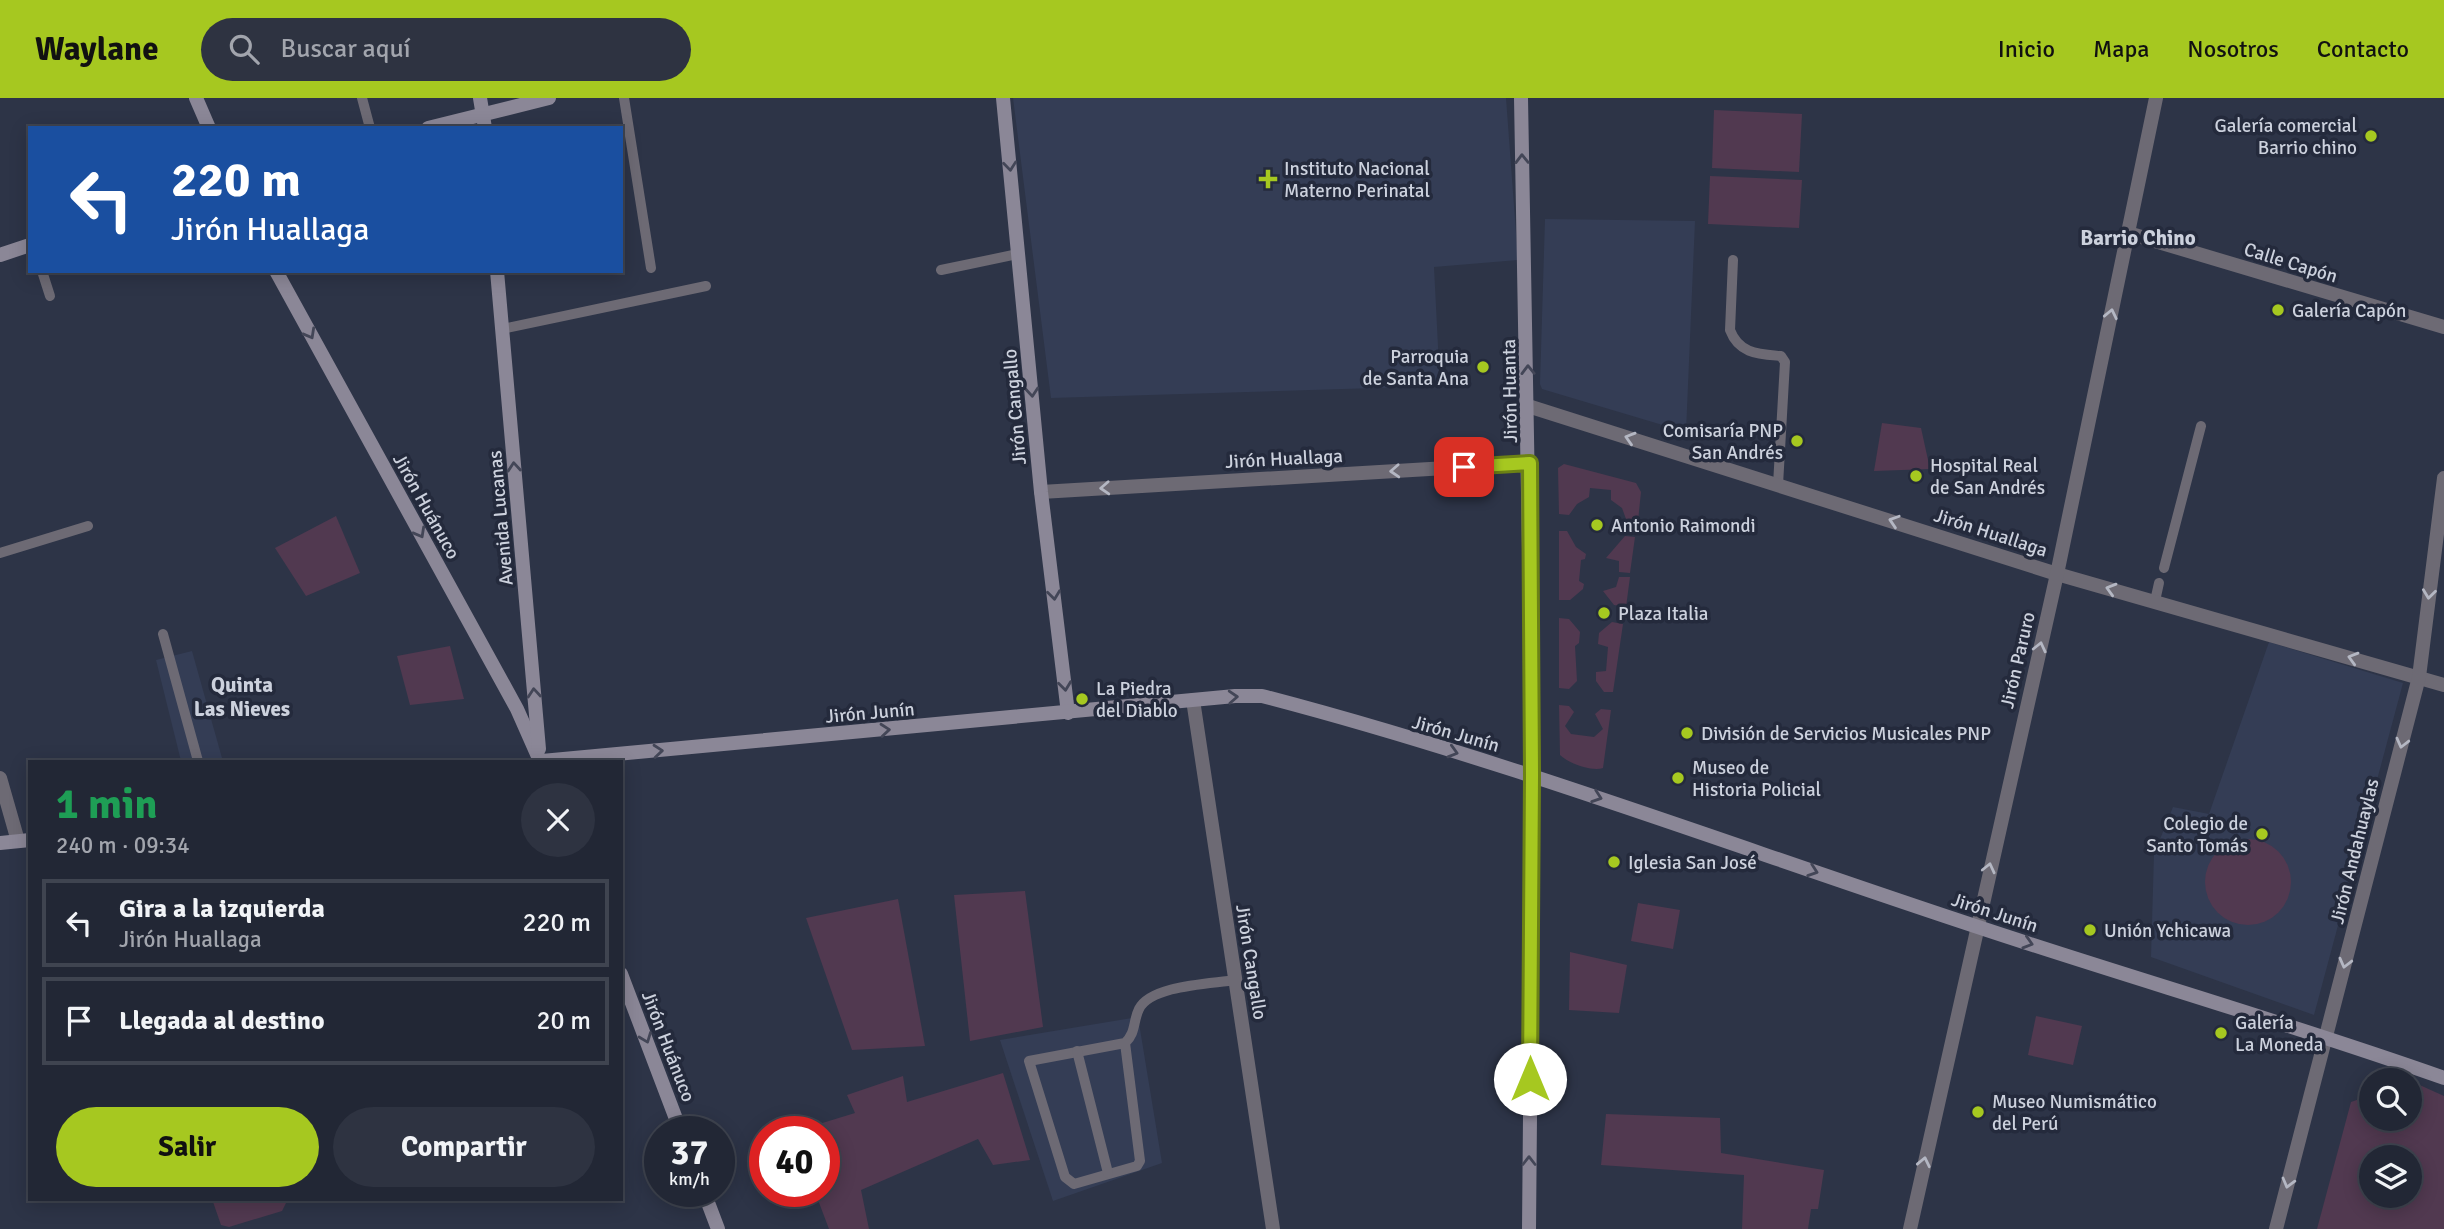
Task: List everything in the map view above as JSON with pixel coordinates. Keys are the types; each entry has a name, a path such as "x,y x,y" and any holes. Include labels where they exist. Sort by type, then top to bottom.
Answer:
{"street":[{"path":"196,98 208,126"},
{"path":"480,98 484,120"},
{"path":"442,126 484,120 550,98"},
{"name":"Jirón Cangallo","path":"1003,98 1041,492 1068,713"},
{"name":"Jirón Huanta","path":"1521,98 1530,463 1532,775 1529,1229"},
{"name":"Jirón Paruro","path":"1910,1229 2057,573 2156,98"},
{"name":"Calle Capón","path":"2128,233 2444,327"},
{"path":"0,255 28,246"},
{"name":"Jirón Huánuco","path":"277,273 517,709 541,760"},
{"name":"Avenida Lucanas","path":"497,273 541,760"},
{"name":"Jirón Huallaga","path":"1528,406 2057,573 2444,685"},
{"name":"Jirón Huallaga","path":"1041,492 1530,463"},
{"name":"Jirón Andahuaylas","path":"2276,1229 2419,677 2444,478"},
{"name":"Jirón Junín","path":"552,760 1193,700 1262,696 1532,775 1976,926 2326,1036 2444,1078"},
{"name":"Jirón Cangallo","path":"1193,700 1273,1229"},
{"path":"0,778 24,841 0,843"},
{"name":"Jirón Huánuco","path":"623,979 675,1116"},
{"path":"710,1207 718,1229"}],"lane":[{"path":"362,98 369,126"},
{"path":"624,98 652,268"},
{"path":"941,270 1018,254"},
{"path":"1733,260 1730,331 1734,341 1752,353 1781,356 1785,362 1778,485"},
{"path":"43,273 50,296"},
{"path":"502,330 706,286"},
{"path":"2164,568 2201,426"},
{"path":"0,553 88,526"},
{"path":"2155,601 2159,583"},
{"path":"163,634 198,760"},
{"path":"1125,1043 1141,1155 1137,1166 1074,1185 1065,1177 1028,1064 1031,1059 1125,1043 1132,1037 1138,1010 1147,998 1166,991 1236,980"},
{"path":"1077,1051 1108,1173"}],"shaded area":[{"name":"Instituto Nacional Materno Perinatal","path":"1013,98 1506,98 1518,260 1434,267 1440,386 1051,398"},
{"path":"1714,110 1802,114 1799,172 1712,168"},
{"path":"1710,176 1802,180 1799,228 1708,224"},
{"path":"1545,219 1695,221 1686,432 1542,389"},
{"path":"1882,423 1921,428 1930,469 1874,471"},
{"path":"1564,464 1636,483 1641,492 1638,521 1626,519 1622,508 1611,500 1611,490 1590,488 1589,497 1577,504 1569,515 1559,514 1558,468"},
{"path":"336,516 360,573 306,596 275,548"},
{"path":"1559,531 1567,531 1576,547 1586,554 1585,559 1581,560 1579,581 1584,584 1583,589 1570,600 1559,600"},
{"path":"1625,536 1635,537 1630,573 1619,572 1619,561 1606,558"},
{"path":"1619,577 1630,577 1626,607 1614,605 1603,591 1616,587"},
{"path":"1559,618 1569,619 1580,632 1579,643 1575,646 1577,681 1569,689 1559,688"},
{"path":"1612,622 1623,624 1613,692 1604,692 1596,681 1596,672 1606,671 1608,647 1598,644 1599,633"},
{"name":"Colegio de Santo Tomás","path":"2269,642 2403,683 2314,1015 2151,957 2154,854 2173,807 2209,814"},
{"path":"450,646 464,699 410,705 397,656"},
{"path":"192,651 222,758 181,760 156,660"},
{"path":"1559,705 1569,706 1574,712 1565,726 1571,734 1594,737 1603,729 1595,714 1601,709 1611,710 1603,768 1580,766 1560,755"},
{"path":"2248,839 2272,846 2284,858 2291,882 2284,906 2272,918 2248,925 2224,918 2212,906 2205,882 2212,858 2224,846"},
{"path":"1025,891 1043,1027 970,1041 954,895"},
{"path":"898,899 925,1046 852,1050 806,918"},
{"path":"1638,903 1680,910 1673,949 1631,941"},
{"path":"1570,952 1627,965 1619,1013 1569,1010"},
{"path":"2036,1016 2082,1026 2073,1065 2028,1055"},
{"path":"1138,1017 1162,1163 1053,1201 1000,1040"},
{"path":"1003,1073 1030,1160 993,1165 978,1139 861,1190 869,1229 829,1229 821,1207 840,1207 840,1118 855,1113 847,1095 903,1076 907,1102"},
{"path":"2422,1086 2444,1096 2444,1229 2317,1229 2351,1102 2359,1099 2359,1131 2422,1131"},
{"path":"1606,1114 1720,1118 1721,1153 1824,1170 1818,1209 1811,1209 1808,1229 1742,1229 1744,1175 1601,1165"},
{"path":"213,1201 286,1201 282,1211 229,1227 221,1225"}],"place":[{"name":"Galería comercial Barrio chino","path":"2371,136"},
{"name":"Instituto Nacional Materno Perinatal","path":"1268,179"},
{"name":"Galería Capón","path":"2278,310"},
{"name":"Parroquia de Santa Ana","path":"1483,367"},
{"name":"Comisaría PNP San Andrés","path":"1797,441"},
{"name":"Hospital Real de San Andrés","path":"1916,476"},
{"name":"Antonio Raimondi","path":"1597,525"},
{"name":"Plaza Italia","path":"1604,613"},
{"name":"La Piedra del Diablo","path":"1082,699"},
{"name":"División de Servicios Musicales PNP","path":"1687,733"},
{"name":"Museo de Historia Policial","path":"1678,778"},
{"name":"Colegio de Santo Tomás","path":"2262,834"},
{"name":"Iglesia San José","path":"1614,862"},
{"name":"Unión Ychicawa","path":"2090,930"},
{"name":"Galería La Moneda","path":"2221,1033"},
{"name":"Museo Numismático del Perú","path":"1978,1112"}],"district":[{"name":"Barrio Chino","path":"2138,238"},
{"name":"Quinta Las Nieves","path":"242,697"}],"route":[{"path":"1464,467 1530,463 1530,1079"}]}
